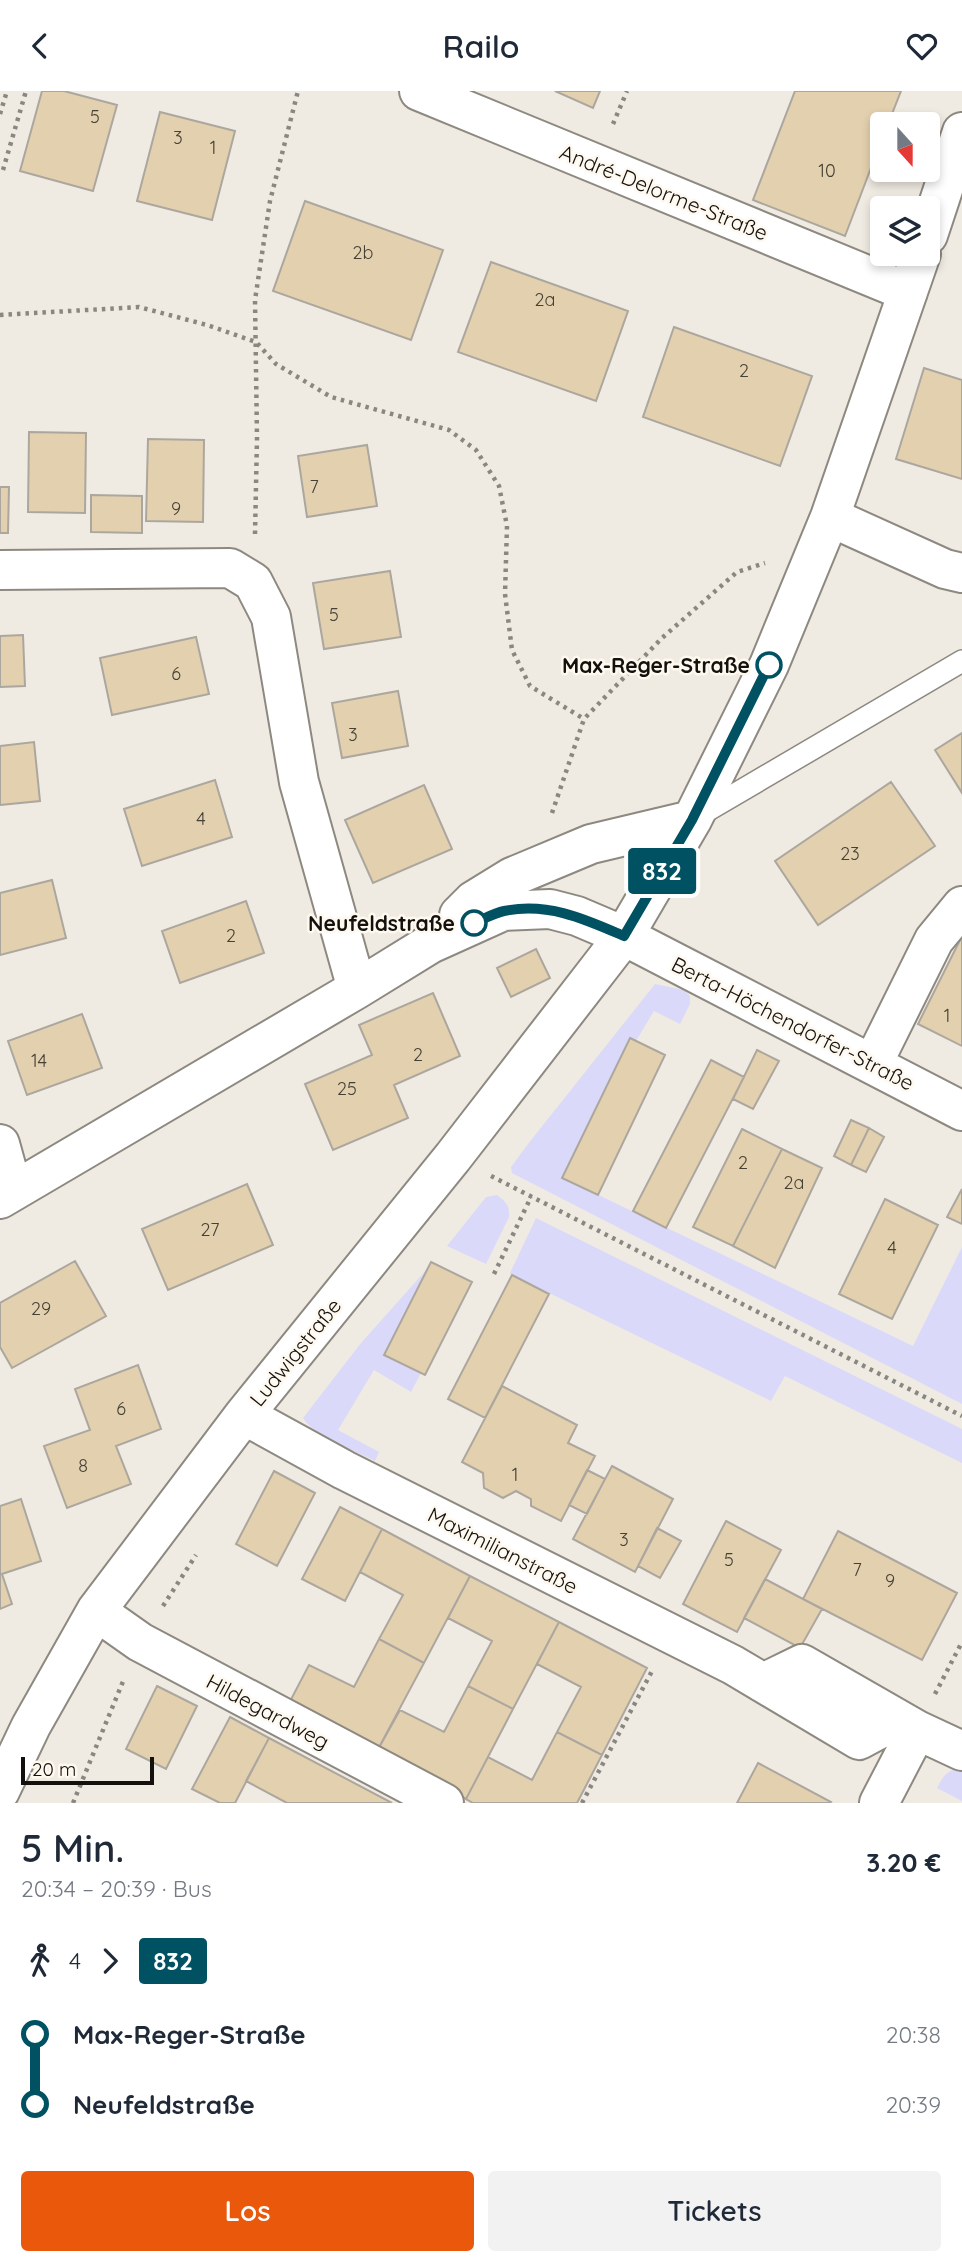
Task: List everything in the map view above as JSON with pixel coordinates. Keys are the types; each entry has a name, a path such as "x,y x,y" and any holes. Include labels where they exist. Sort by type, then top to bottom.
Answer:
{"street":[{"name":"André-Delorme-Straße","path":"419,91 908,292"},
{"path":"940,199 962,132"},
{"path":"0,1144 7,1195 430,944 503,911 550,909 577,916 624,936 692,820 769,665 830,517 917,266"},
{"path":"830,517 945,569 962,573"},
{"path":"0,570 230,568 253,582 271,617 299,782 357,989"},
{"path":"430,944 473,901 512,877 591,843 692,820"},
{"path":"873,1063 933,940 962,906"},
{"name":"Berta-Höchendorfer-Straße","path":"624,936 962,1111"},
{"name":"Ludwigstraße","path":"0,1791 31,1726 96,1611 244,1415 453,1157 624,936"},
{"name":"Maximilianstraße","path":"244,1415 344,1470 733,1665 763,1683 802,1664 907,1724 962,1751"},
{"name":"Hildegardweg","path":"96,1611 140,1642 444,1803"},
{"path":"879,1803 907,1724"}],"lane":[{"path":"692,820 962,661"}],"path":[{"path":"0,114 7,91"},
{"path":"3,170 26,91"},
{"path":"253,582 257,438 255,300 270,201 298,91"},
{"path":"0,315 139,307 256,341 276,364 331,397 449,430 477,450 499,486 507,526 505,594 512,650 530,686 584,719"},
{"path":"549,862 547,829 584,719 662,638 737,572 767,562 811,565"},
{"path":"453,1157 962,1416"},
{"path":"484,1187 501,1166"},
{"path":"494,1274 531,1197"},
{"path":"73,1803 140,1642 199,1549"},
{"path":"582,1803 671,1635"},
{"path":"907,1724 962,1642"}],"shaded area":[{"path":"655,984 684,990 690,996 690,1004 680,1024 654,1011 636,1041 630,1038 563,1178 913,1346 962,1247 962,1404 512,1173 511,1167 528,1144"},
{"path":"497,1195 507,1204 509,1217 486,1264 447,1246 486,1197"},
{"path":"536,1218 962,1429 962,1463 785,1376 771,1401 512,1275 510,1273"},
{"path":"428,1268 384,1355 421,1373 411,1392 374,1370 338,1430 379,1452 375,1461 325,1437 303,1418 361,1343"},
{"path":"957,1769 962,1772 962,1801 937,1788 950,1771"}],"building":[{"path":"42,91 64,91 117,105 93,191 20,171"},
{"path":"555,91 600,91 593,108"},
{"path":"795,91 901,91 893,112 870,112 870,170 845,236 753,200"},
{"path":"160,112 235,131 212,220 137,201"},
{"path":"305,201 443,250 411,340 273,291"},
{"path":"491,262 628,311 596,401 458,352"},
{"path":"674,327 812,376 780,466 643,417"},
{"path":"924,368 962,380 962,479 896,459"},
{"path":"29,432 86,433 85,513 28,512"},
{"path":"148,439 204,440 203,522 146,521"},
{"path":"367,445 377,506 307,517 298,456"},
{"path":"0,487 9,487 8,533 0,533"},
{"path":"91,495 142,496 142,533 91,532"},
{"path":"390,571 401,637 324,649 313,583"},
{"path":"23,635 25,686 0,687 0,636"},
{"path":"196,637 209,694 112,715 100,658"},
{"path":"398,691 408,746 342,758 332,703"},
{"path":"962,733 962,793 935,750"},
{"path":"34,742 40,801 0,805 0,746"},
{"path":"215,780 232,837 142,866 124,809"},
{"path":"891,782 935,846 818,925 775,861"},
{"path":"424,785 452,849 373,883 345,820"},
{"path":"52,880 66,938 0,955 0,893"},
{"path":"246,901 264,953 180,983 162,931"},
{"path":"962,936 962,1046 918,1024"},
{"path":"536,949 550,978 511,997 497,968"},
{"path":"433,993 460,1056 394,1085 408,1118 333,1150 305,1084 372,1055 359,1025"},
{"path":"82,1014 102,1068 27,1095 8,1041"},
{"path":"630,1038 665,1055 598,1195 562,1178"},
{"path":"757,1050 779,1061 753,1109 733,1099"},
{"path":"711,1060 744,1077 666,1228 633,1211"},
{"path":"851,1120 869,1128 851,1165 834,1156"},
{"path":"869,1128 884,1137 866,1172 851,1165"},
{"path":"742,1129 782,1149 733,1246 693,1227"},
{"path":"782,1149 822,1168 775,1268 733,1246"},
{"path":"247,1184 273,1245 168,1290 142,1229"},
{"path":"962,1189 962,1224 947,1217"},
{"path":"885,1199 938,1225 892,1319 839,1294"},
{"path":"75,1261 106,1316 12,1368 0,1347 0,1303"},
{"path":"431,1262 472,1282 425,1375 384,1355"},
{"path":"512,1275 549,1294 485,1418 448,1399"},
{"path":"138,1365 161,1429 116,1446 131,1484 67,1508 44,1446 90,1430 75,1389"},
{"path":"502,1386 577,1425 568,1443 595,1456 561,1521 531,1506 531,1499 516,1491 503,1498 484,1488 483,1473 462,1462"},
{"path":"612,1466 673,1499 635,1572 573,1539"},
{"path":"587,1470 605,1479 587,1514 569,1505"},
{"path":"274,1471 315,1493 277,1566 236,1544"},
{"path":"21,1499 41,1561 2,1574 12,1604 0,1609 0,1506"},
{"path":"340,1507 382,1529 345,1601 302,1579"},
{"path":"726,1521 781,1550 737,1632 683,1604"},
{"path":"657,1528 681,1541 660,1578 638,1566"},
{"path":"382,1529 470,1576 424,1663 379,1639 403,1595 360,1572"},
{"path":"838,1531 957,1593 922,1660 803,1599"},
{"path":"470,1576 559,1622 513,1709 468,1686 492,1641 448,1618"},
{"path":"765,1579 822,1609 800,1648 744,1618"},
{"path":"559,1622 647,1668 602,1755 557,1732 581,1687 537,1664"},
{"path":"379,1639 424,1663 376,1753 287,1707 309,1665 354,1687"},
{"path":"157,1686 197,1706 166,1769 126,1749"},
{"path":"468,1686 513,1709 466,1799 376,1753 400,1710 444,1732"},
{"path":"230,1717 269,1738 235,1803 220,1803 192,1789"},
{"path":"557,1732 602,1755 577,1803 473,1803 466,1799 488,1757 532,1780"},
{"path":"269,1738 392,1803 287,1803 246,1781"},
{"path":"758,1763 831,1802 737,1803"}],"bus line":[{"name":"832","path":"474,923 503,911 550,909 577,916 624,936 692,820 769,665"}],"place":[{"name":"Max-Reger-Straße","path":"769,665"},
{"name":"Neufeldstraße","path":"474,923"}]}
